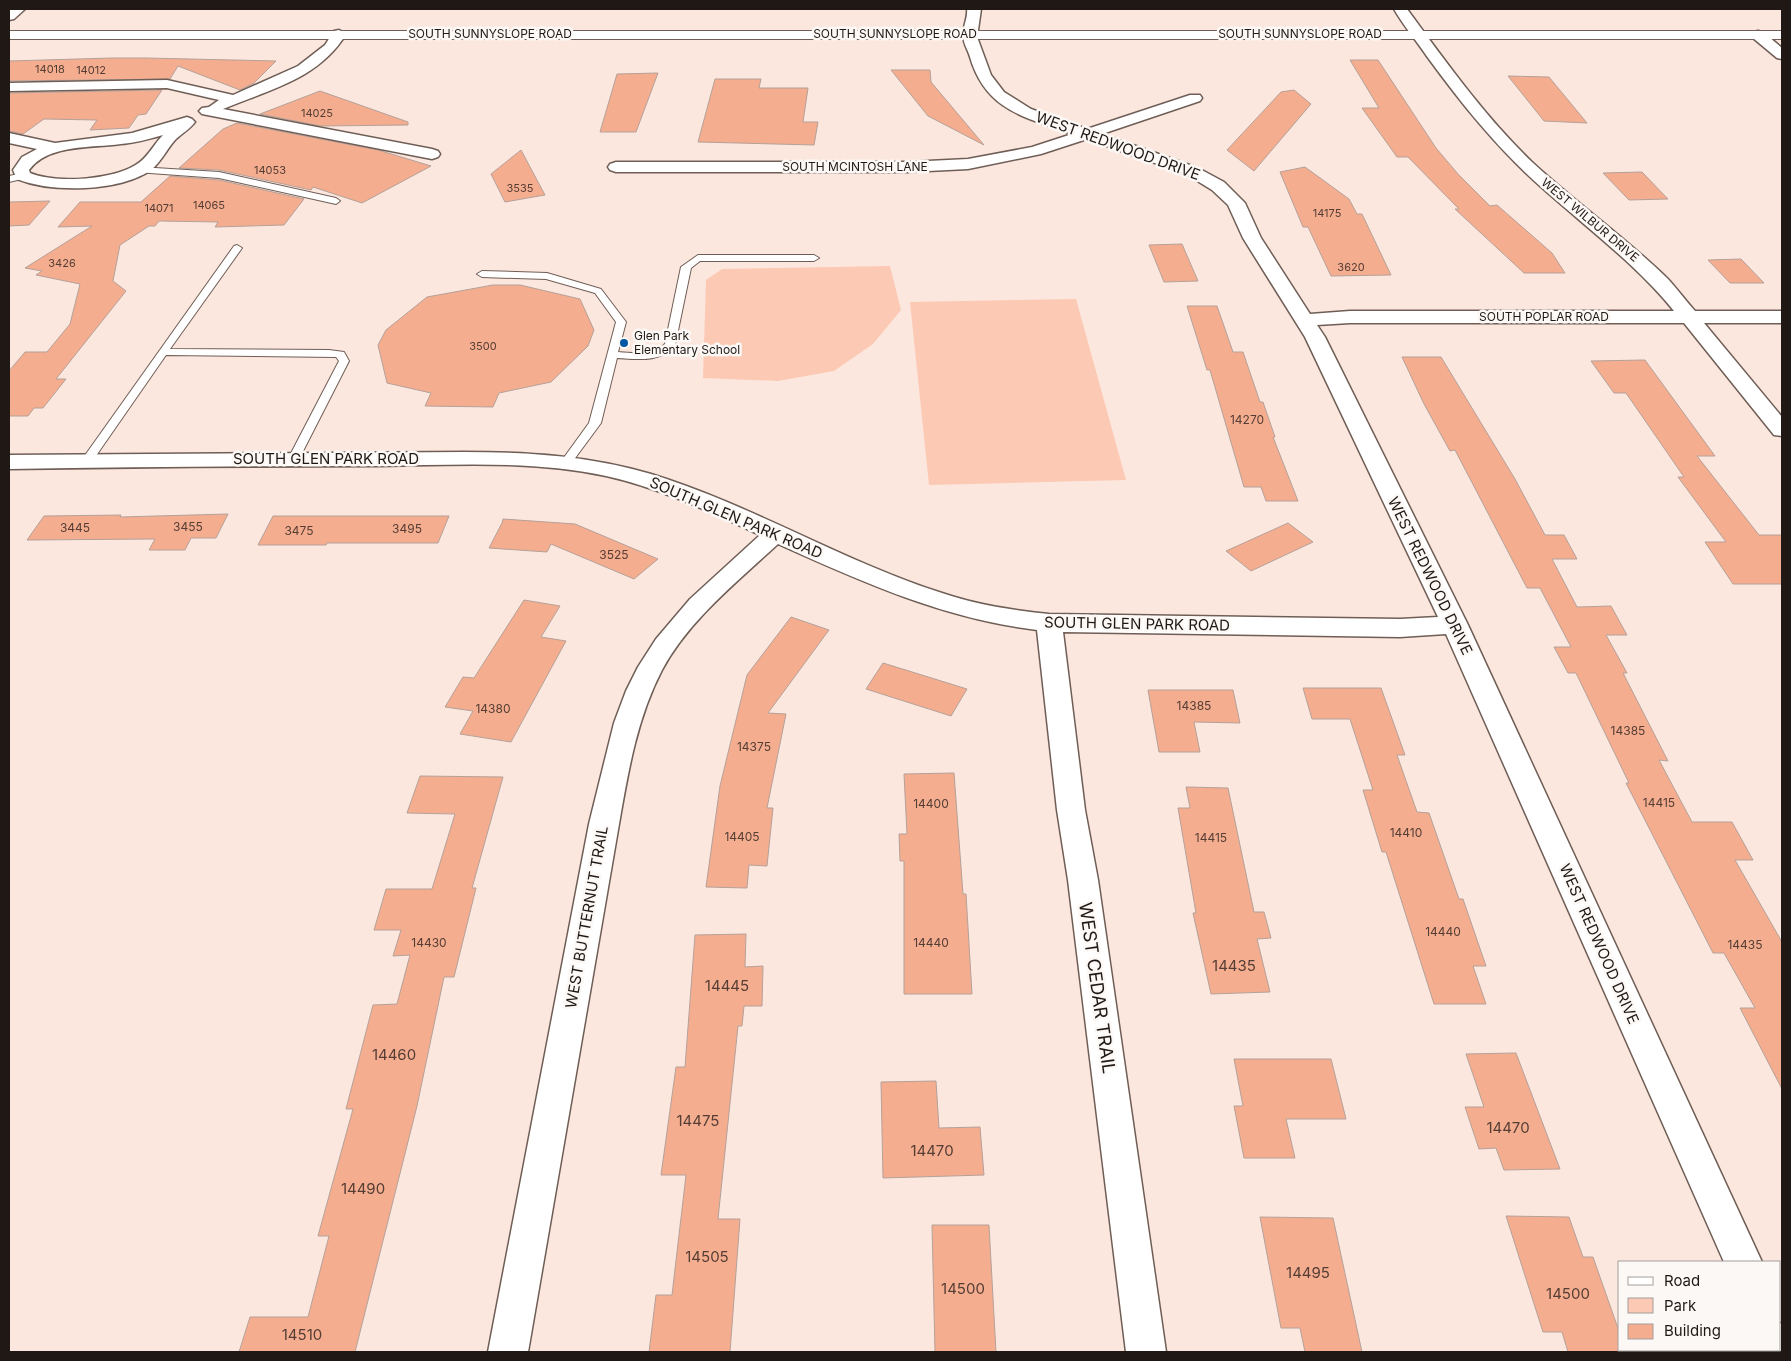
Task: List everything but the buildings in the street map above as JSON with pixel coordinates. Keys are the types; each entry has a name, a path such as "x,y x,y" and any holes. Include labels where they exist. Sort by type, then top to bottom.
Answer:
{"street":[{"path":"9,16 18,9"},
{"path":"970,34 976,19 974,9"},
{"name":"WEST WILBUR DRIVE","path":"1400,9 1499,138 1532,170 1644,265 1782,430"},
{"path":"187,122 164,143 146,166 120,178 90,182 38,182 16,178 23,165 42,152 55,148 149,134 187,122 232,99 298,73 315,62 337,40 339,34"},
{"name":"WEST REDWOOD DRIVE","path":"970,34 982,76 989,87 1001,98 1026,112 1192,171 1228,194 1242,213 1252,238 1315,336 1455,625 1743,1261"},
{"name":"SOUTH SUNNYSLOPE ROAD","path":"9,35 1782,35"},
{"path":"1758,35 1782,55"},
{"path":"9,87 167,84 232,99"},
{"name":"SOUTH MCINTOSH LANE","path":"616,167 940,166 1004,159 1090,134 1195,98"},
{"path":"207,111 432,154"},
{"path":"9,138 55,148"},
{"name":"SOUTH POPLAR ROAD","path":"1305,320 1350,317 1782,317"},
{"name":"SOUTH GLEN PARK ROAD","path":"11,465 87,461 294,459 528,460 566,463 602,468 667,486 926,598 994,617 1049,623 1400,628 1455,625"},
{"name":"WEST BUTTERNUT TRAIL","path":"508,1352 604,824 622,737 643,683 655,660 680,625 701,602 776,533"},
{"name":"WEST CEDAR TRAIL","path":"1049,623 1071,810 1084,889 1146,1352"}],"lane":[{"path":"139,170 220,175 336,201"},
{"path":"87,461 237,248"},
{"path":"612,355 659,354 667,351 670,345 686,267 698,258 814,258"},
{"path":"482,274 546,276 598,291 621,322 594,423 566,463"},
{"path":"163,352 340,354 344,361 294,459"}],"green space":[{"path":"890,266 901,310 873,344 834,371 778,381 703,378 706,280 722,269"},
{"path":"1076,299 1126,480 929,485 910,302"}],"place":[{"name":"Glen Park Elementary School","path":"624,343"}]}
